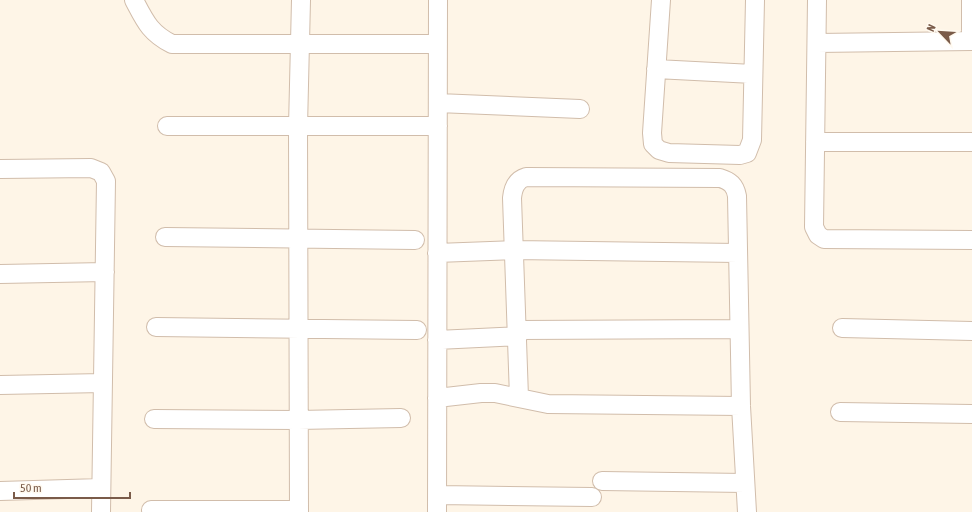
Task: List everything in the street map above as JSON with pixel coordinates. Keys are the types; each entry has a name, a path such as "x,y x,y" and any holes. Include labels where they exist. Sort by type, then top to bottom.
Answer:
{"street":[{"path":"134,0 150,29 155,34 172,44 438,44"},
{"path":"151,510 299,511 298,127 301,0"},
{"path":"438,0 438,503 592,497"},
{"path":"661,0 652,133 653,144 659,150 669,154 740,155 747,153 752,140 755,0"},
{"path":"817,0 814,227 818,235 824,239 972,240"},
{"path":"817,44 972,41 971,0"},
{"path":"656,70 754,74"},
{"path":"438,104 580,109"},
{"path":"168,126 438,126"},
{"path":"815,142 972,142"},
{"path":"0,170 91,168 101,172 106,181 101,512"},
{"path":"519,397 513,190 520,179 526,177 712,178 728,180 736,189 741,406 747,512"},
{"path":"165,237 415,240"},
{"path":"437,253 514,250 738,253"},
{"path":"0,274 105,272"},
{"path":"156,327 299,330 417,330"},
{"path":"842,328 972,331"},
{"path":"437,340 518,333 739,329"},
{"path":"0,385 103,383"},
{"path":"437,398 480,393 519,397 548,404 741,406"},
{"path":"840,412 972,414"},
{"path":"154,419 298,420 400,418"},
{"path":"602,481 745,483"},
{"path":"0,491 102,488"}]}
